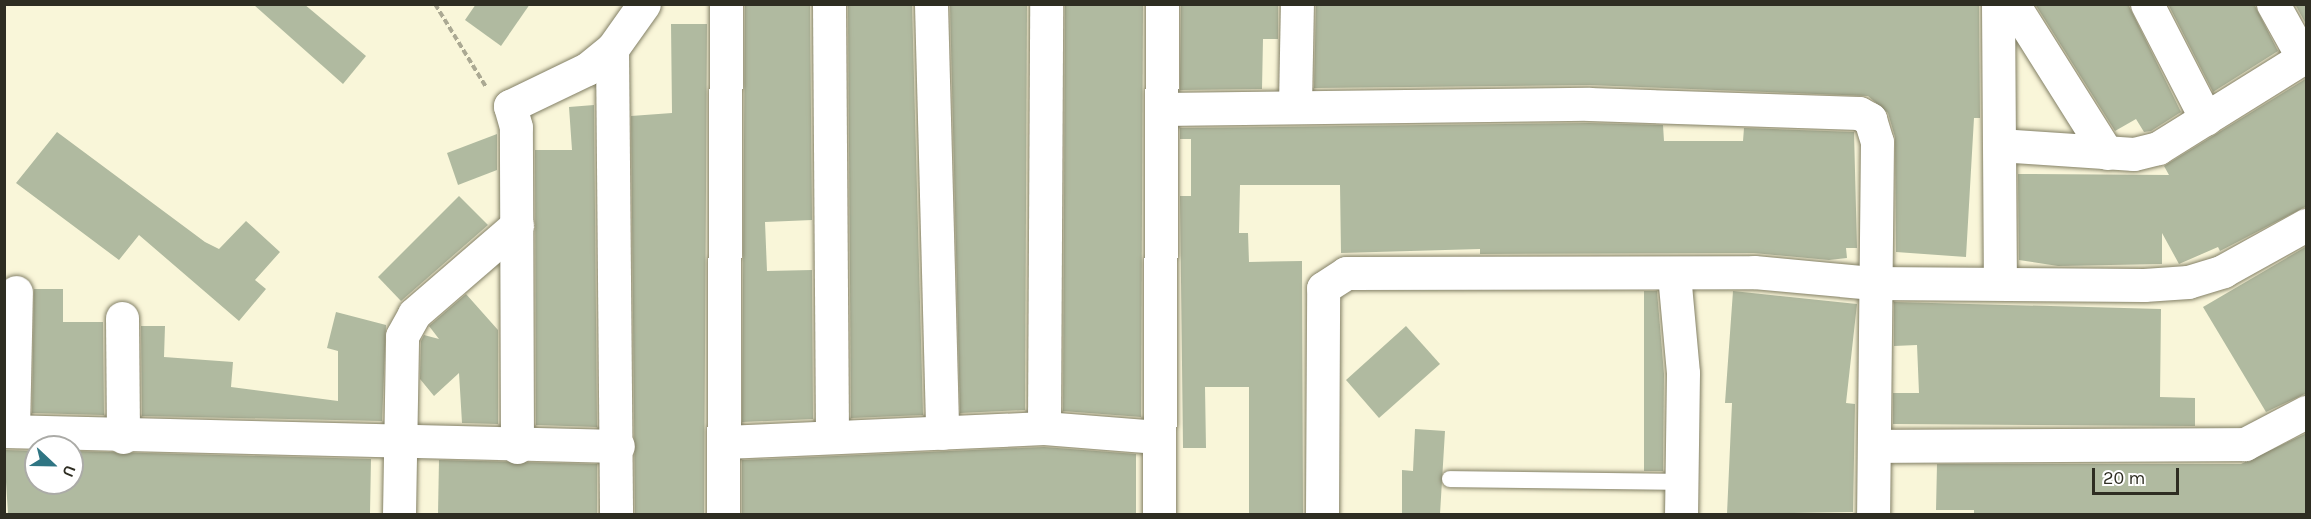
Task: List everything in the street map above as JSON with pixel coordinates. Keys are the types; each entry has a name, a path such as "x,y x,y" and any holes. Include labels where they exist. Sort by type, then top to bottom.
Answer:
{"street":[{"path":"517,447 516,126 510,106 563,83 612,49 644,4"},
{"path":"723,514 726,4"},
{"path":"829,4 832,437"},
{"path":"931,4 942,433"},
{"path":"1044,428 1046,4"},
{"path":"1159,514 1162,4"},
{"path":"1295,105 1297,4"},
{"path":"1998,4 2000,283"},
{"path":"2013,4 2107,153"},
{"path":"2147,4 2206,119"},
{"path":"1999,145 2107,153 2158,148 2305,57 2273,4"},
{"path":"612,49 618,446 616,514"},
{"path":"1162,109 1295,105 1589,104 1859,113 1870,119 1877,142 1873,282 1875,446 1873,514"},
{"path":"399,514 399,348 414,314 517,225"},
{"path":"1322,514 1321,325 1323,288 1331,279 1346,273 1674,274 1754,272 1873,282 2188,282 2223,271 2307,225"},
{"path":"1674,274 1683,373 1681,514"},
{"path":"16,292 9,431 123,437 517,447 618,446"},
{"path":"122,318 123,437"},
{"path":"1875,446 2245,444 2307,412"},
{"path":"725,442 1044,428 1158,437"}],"lane":[{"path":"1450,479 1681,482"}],"path":[{"path":"435,4 487,89 510,106"}],"building":[{"path":"253,4 304,4 366,56 343,84"},
{"path":"476,4 530,4 501,46 465,20"},
{"path":"745,4 810,4 812,220 765,222 767,271 812,270 813,419 742,422"},
{"path":"848,4 912,4 923,415 851,418"},
{"path":"950,4 1027,4 1025,410 960,413"},
{"path":"1065,4 1143,4 1141,417 1063,411"},
{"path":"1181,4 1278,4 1278,39 1263,39 1262,89 1180,90"},
{"path":"1316,4 1979,4 1980,118 1974,118 1966,257 1896,252 1895,137 1888,113 1868,96 1589,85 1314,88"},
{"path":"2035,4 2128,4 2181,112 2151,131 2144,132 2136,119 2115,131"},
{"path":"2168,4 2254,4 2278,51 2213,92"},
{"path":"2295,4 2307,4 2307,26"},
{"path":"671,24 707,24 704,514 635,514 631,116 672,113"},
{"path":"2307,78 2307,206 2220,251 2218,247 2179,264 2162,233 2162,264 2058,266 2019,260 2018,174 2169,175 2164,166"},
{"path":"594,105 597,427 536,425 535,150 572,150 569,107"},
{"path":"1589,123 1663,125 1664,141 1743,141 1744,128 1854,132 1857,248 1846,248 1847,258 1829,260 1754,253 1480,254 1480,249 1341,253 1340,185 1240,185 1239,233 1248,233 1249,262 1302,261 1303,514 1249,514 1249,387 1205,387 1206,448 1183,448 1180,196 1191,196 1191,139 1180,139 1180,128"},
{"path":"57,132 205,242 219,249 246,221 280,252 255,280 266,289 239,321 139,235 119,260 16,183"},
{"path":"497,134 497,170 458,185 447,153"},
{"path":"459,196 488,225 401,301 378,277"},
{"path":"2307,246 2307,393 2266,412 2203,307"},
{"path":"34,289 63,289 63,322 103,322 104,415 32,413"},
{"path":"1644,291 1657,291 1664,374 1663,471 1644,471"},
{"path":"1733,291 1857,304 1846,403 1855,404 1853,512 1727,514 1732,403 1725,403"},
{"path":"466,294 498,330 498,424 462,423 459,373 434,396 420,379 421,341 424,335 439,339 429,326"},
{"path":"1894,302 2161,309 2160,397 2195,398 2195,426 1893,424 1893,393 1919,393 1917,345 1894,346"},
{"path":"336,312 386,325 382,421 142,416 141,326 165,326 164,357 233,362 231,387 338,401 338,351 327,348"},
{"path":"1406,326 1440,364 1379,418 1346,380"},
{"path":"1415,429 1445,431 1440,514 1402,514 1402,470 1413,471"},
{"path":"2307,433 2307,514 1974,514 1974,510 1936,510 1937,464 2241,464"},
{"path":"1044,447 1136,454 1136,514 742,514 742,460"},
{"path":"4,450 24,451 24,495 84,495 84,451 371,459 370,514 8,514"},
{"path":"439,460 597,464 597,514 438,514"}]}
